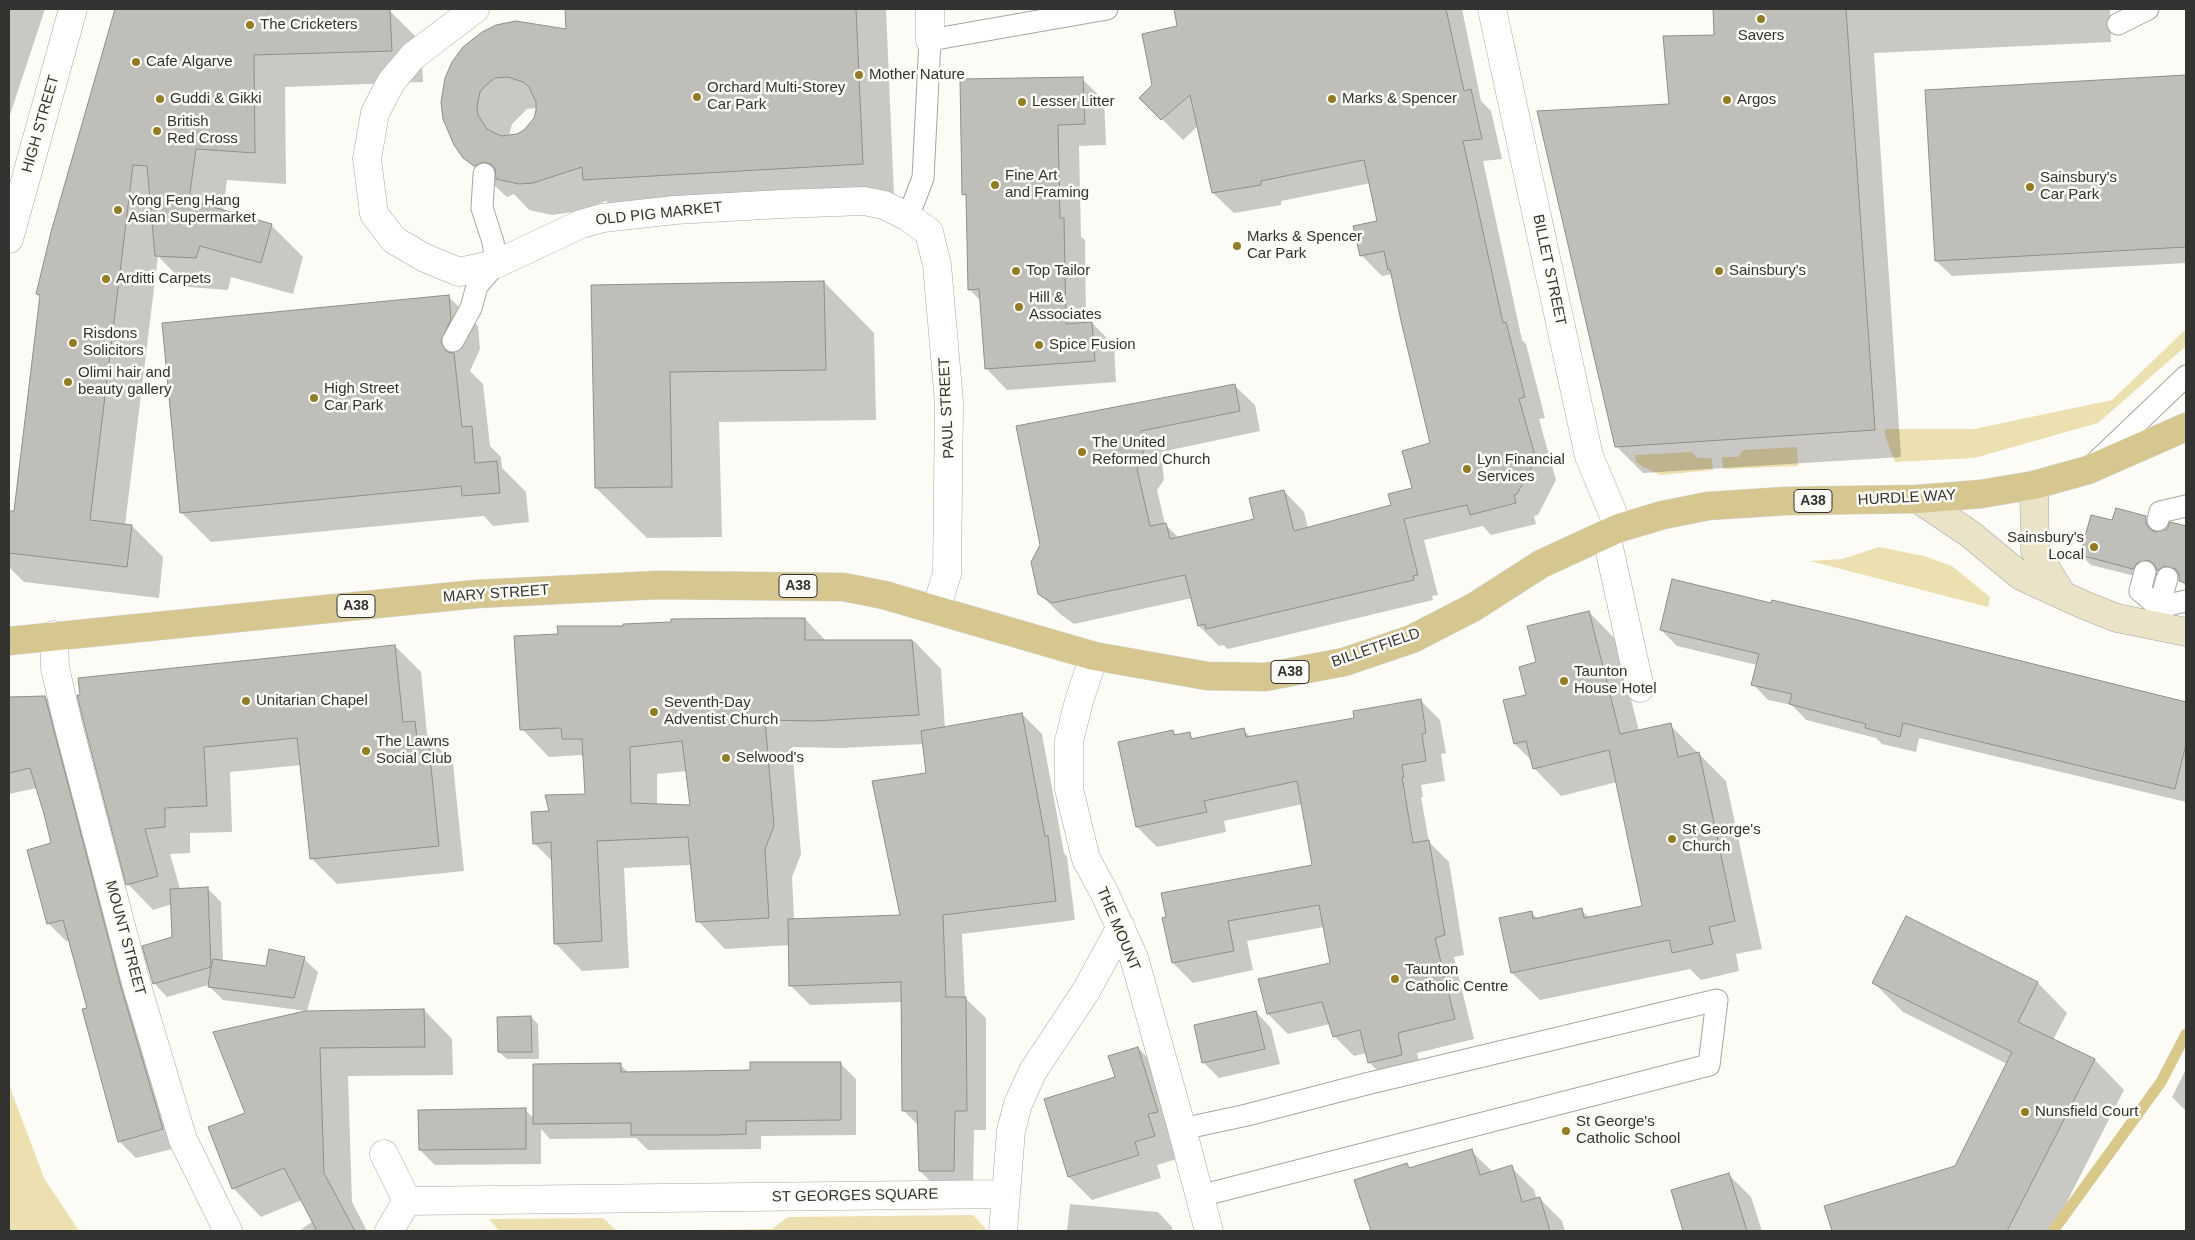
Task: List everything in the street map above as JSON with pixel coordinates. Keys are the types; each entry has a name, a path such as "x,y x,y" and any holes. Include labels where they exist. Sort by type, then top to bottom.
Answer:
{"main road":[{"name":"HURDLE WAY","path":"1612,531 1663,515 1708,506 1786,501 1918,499 1981,494 2034,485 2088,470 2186,427"},
{"path":"2034,485 2035,551 2062,594"},
{"path":"1918,499 1970,534 2021,576 2117,618 2157,616 2186,632"},
{"name":"BILLETFIELD","path":"936,610 1094,656 1207,676 1265,677 1344,662 1412,639 1474,607 1540,564 1612,531"},
{"name":"MARY STREET","path":"54,635 476,594 658,585 843,587 884,595 936,610"},
{"name":"A38","path":"9,641 54,635"}],"street":[{"name":"HIGH STREET","path":"9,239 73,9"},
{"name":"OLD PIG MARKET","path":"475,9 413,56 391,82 375,114 367,159 374,214 394,240 425,258 459,272 496,264 581,224 603,218 675,210 864,201"},
{"path":"930,9 930,40"},
{"name":"BILLET STREET","path":"1492,9 1589,456 1612,531 1640,688"},
{"name":"PAUL STREET","path":"864,201 884,205 908,217 929,232 937,265 949,402 950,458 947,574 936,610"},
{"name":"MOUNT STREET","path":"54,635 55,668 68,724 136,983 183,1140 228,1231"},
{"name":"THE MOUNT","path":"1094,656 1079,701 1069,741 1069,789 1086,859 1121,927 1134,958 1209,1231"},
{"path":"1003,1231 1011,1131 1018,1104 1033,1071 1086,991 1121,927"},
{"path":"384,1154 407,1201 389,1231"},
{"name":"ST GEORGES SQUARE","path":"407,1201 1006,1194"}],"lane":[{"path":"908,217 923,178 930,40 1107,9"},
{"path":"2118,24 2148,9"},
{"path":"453,341 471,308 476,286 496,264 482,208 484,174"},
{"path":"2088,470 2186,376"},
{"path":"2158,520 2160,512 2184,512"},
{"path":"2144,572 2140,591 2157,616"},
{"path":"2157,616 2167,578"},
{"path":"2157,616 2185,597"},
{"path":"1182,1129 1248,1115 1375,1081 1717,1000 1709,1065 1200,1196"}],"shaded area":[{"path":"2186,329 2186,346 2098,423 1974,458 1895,462 1885,436 1885,429 1974,429 2112,400"},
{"path":"1797,447 1798,466 1723,469 1722,457 1738,457 1743,450"},
{"path":"1691,452 1698,458 1712,458 1713,470 1660,475 1636,462 1635,455"},
{"path":"1879,547 1924,556 1952,566 1990,597 1988,607 1810,561 1842,559"},
{"path":"9,1085 44,1178 79,1231 9,1231"},
{"path":"973,1215 988,1231 617,1231 772,1229 788,1217"},
{"path":"603,1218 617,1231 499,1231 489,1219"}],"building":[{"path":"115,9 390,9 392,51 254,55 255,153 196,149 189,200 272,224 261,263 200,246 196,258 155,256 147,166 133,165 90,520 132,525 127,567 9,553 9,511 14,511 40,295 36,294 51,232"},
{"name":"Orchard Multi-Storey Car Park","path":"565,9 856,9 863,164 583,180 582,167 533,183 519,184 496,179 495,169 491,164 484,162 474,166 463,158 454,145 443,119 441,102 445,78 452,62 463,47 482,32 496,25 516,21 566,29","holes":["508,77 523,82 529,87 536,102 534,118 524,130 517,134 501,136 487,129 478,115 477,107 480,92 495,78"]},
{"path":"1174,9 1446,9 1464,91 1471,89 1482,139 1463,141 1503,323 1506,322 1525,397 1519,399 1536,459 1517,494 1514,495 1516,503 1470,515 1467,505 1404,519 1418,575 1413,576 1414,580 1206,629 1205,624 1198,626 1185,575 1052,603 1038,594 1031,562 1040,545 1016,426 1235,384 1240,411 1141,431 1144,459 1137,469 1150,526 1166,523 1170,539 1254,519 1249,498 1284,490 1294,531 1391,505 1388,494 1412,488 1402,451 1430,443 1390,269 1388,270 1384,251 1360,256 1353,226 1377,221 1364,160 1261,181 1261,185 1212,193 1190,95 1161,120 1139,98 1152,85 1142,34 1177,26"},
{"name":"Sainsbury's","path":"1713,9 1846,9 1875,430 1615,447 1537,111 1669,104 1663,36 1714,35"},
{"path":"2186,75 2186,247 1935,261 1925,90"},
{"path":"1083,77 1085,124 1058,125 1060,218 1064,218 1066,324 1092,322 1095,361 985,369 979,289 968,290 966,194 962,195 960,79"},
{"path":"824,281 826,370 670,372 672,487 595,488 591,285"},
{"name":"High Street Car Park","path":"449,295 451,319 441,342 447,352 454,353 462,427 472,426 475,463 497,461 500,493 462,496 461,486 180,513 162,323"},
{"path":"2116,508 2146,516 2146,524 2155,532 2167,529 2170,522 2186,526 2186,583 2179,581 2179,574 2176,569 2164,566 2157,571 2154,564 2148,560 2137,563 2133,569 2080,555 2091,515 2112,520"},
{"path":"1672,579 1771,603 1772,600 1853,619 2186,702 2186,744 2175,789 1903,723 1900,737 1865,728 1866,724 1789,704 1792,694 1751,685 1759,654 1660,630"},
{"name":"St George's Church","path":"1589,611 1620,734 1671,723 1678,757 1699,752 1735,921 1709,927 1713,944 1672,953 1669,940 1511,973 1499,918 1532,911 1533,919 1582,908 1584,918 1642,906 1609,750 1533,769 1526,741 1514,744 1503,700 1526,695 1519,667 1536,662 1527,626"},
{"path":"805,618 805,640 912,640 919,715 814,721 765,720 774,826 765,849 769,918 696,922 688,837 597,841 602,941 554,944 551,842 533,844 531,812 549,811 545,795 585,794 582,739 562,739 561,728 520,730 514,636 558,634 557,626 623,626 623,624 671,622 671,619","holes":["682,741 690,805 631,803 630,747"]},
{"path":"395,645 403,722 415,721 417,738 428,737 439,846 310,859 297,738 204,747 207,806 165,808 165,827 145,829 158,876 126,885 77,695 80,695 78,678"},
{"path":"45,696 121,987 163,1129 118,1142 82,1009 87,1008 63,920 47,924 27,850 51,843 44,814 30,768 9,773 9,697"},
{"path":"1421,699 1426,733 1422,734 1426,761 1402,765 1404,777 1402,777 1413,843 1429,840 1445,935 1435,938 1455,1019 1398,1033 1402,1055 1368,1063 1360,1030 1333,1037 1322,1002 1267,1014 1258,979 1330,963 1319,905 1228,921 1234,951 1172,963 1162,918 1166,917 1161,893 1312,865 1297,781 1204,801 1207,812 1136,827 1118,742 1173,730 1174,735 1190,732 1191,739 1244,728 1246,737 1354,718 1353,711"},
{"path":"1022,713 1045,836 1048,836 1056,901 943,915 946,997 966,997 967,1111 955,1111 954,1171 919,1171 917,1111 902,1111 901,982 789,986 788,919 900,915 872,781 926,773 921,731"},
{"path":"208,887 211,967 153,984 142,946 172,937 170,889"},
{"name":"Nunsfield Court","path":"1906,916 2038,982 2018,1022 2095,1059 2007,1231 1832,1231 1824,1206 1955,1166 2012,1052 1872,983"},
{"path":"269,949 305,957 294,998 208,987 213,959 266,966"},
{"path":"424,1009 425,1047 320,1048 324,1173 355,1231 317,1231 284,1168 232,1189 208,1127 245,1113 213,1032 305,1011"},
{"path":"1256,1011 1265,1049 1202,1063 1194,1025"},
{"path":"531,1016 532,1052 498,1052 497,1017"},
{"path":"1138,1047 1158,1112 1148,1114 1155,1136 1135,1142 1139,1155 1068,1177 1044,1099 1115,1077 1108,1056"},
{"path":"750,1062 841,1062 841,1120 746,1121 746,1134 718,1135 631,1135 631,1123 533,1124 533,1064 621,1063 621,1072 750,1070"},
{"path":"526,1108 526,1149 419,1150 418,1110"},
{"path":"1472,1149 1480,1175 1512,1165 1522,1202 1540,1197 1550,1231 1371,1231 1354,1180 1407,1163 1409,1168"},
{"path":"1729,1173 1747,1231 1683,1231 1671,1190"}],"waterway":[{"path":"2053,1231 2161,1082 2186,1034"}],"place":[{"name":"Savers","path":"1761,19"},
{"name":"The Cricketers","path":"250,25"},
{"name":"Cafe Algarve","path":"136,62"},
{"name":"Mother Nature","path":"859,75"},
{"name":"Orchard Multi-Storey Car Park","path":"697,97"},
{"name":"Guddi & Gikki","path":"160,99"},
{"name":"Marks & Spencer","path":"1332,99"},
{"name":"Argos","path":"1727,100"},
{"name":"Lesser Litter","path":"1022,102"},
{"name":"British Red Cross","path":"157,131"},
{"name":"Fine Art and Framing","path":"995,185"},
{"name":"Sainsbury's Car Park","path":"2030,187"},
{"name":"Yong Feng Hang Asian Supermarket","path":"118,210"},
{"name":"Marks & Spencer Car Park","path":"1237,246"},
{"name":"Top Tailor","path":"1016,271"},
{"name":"Sainsbury's","path":"1719,271"},
{"name":"Arditti Carpets","path":"106,279"},
{"name":"Hill & Associates","path":"1019,307"},
{"name":"Risdons Solicitors","path":"73,343"},
{"name":"Spice Fusion","path":"1039,345"},
{"name":"Olimi hair and beauty gallery","path":"68,382"},
{"name":"High Street Car Park","path":"314,398"},
{"name":"The United Reformed Church","path":"1082,452"},
{"name":"Lyn Financial Services","path":"1467,469"},
{"name":"Sainsbury's Local","path":"2094,547"},
{"name":"Taunton House Hotel","path":"1564,681"},
{"name":"Unitarian Chapel","path":"246,701"},
{"name":"Seventh-Day Adventist Church","path":"654,712"},
{"name":"The Lawns Social Club","path":"366,751"},
{"name":"Selwood's","path":"726,758"},
{"name":"St George's Church","path":"1672,839"},
{"name":"Taunton Catholic Centre","path":"1395,979"},
{"name":"Nunsfield Court","path":"2025,1112"},
{"name":"St George's Catholic School","path":"1566,1131"}]}
